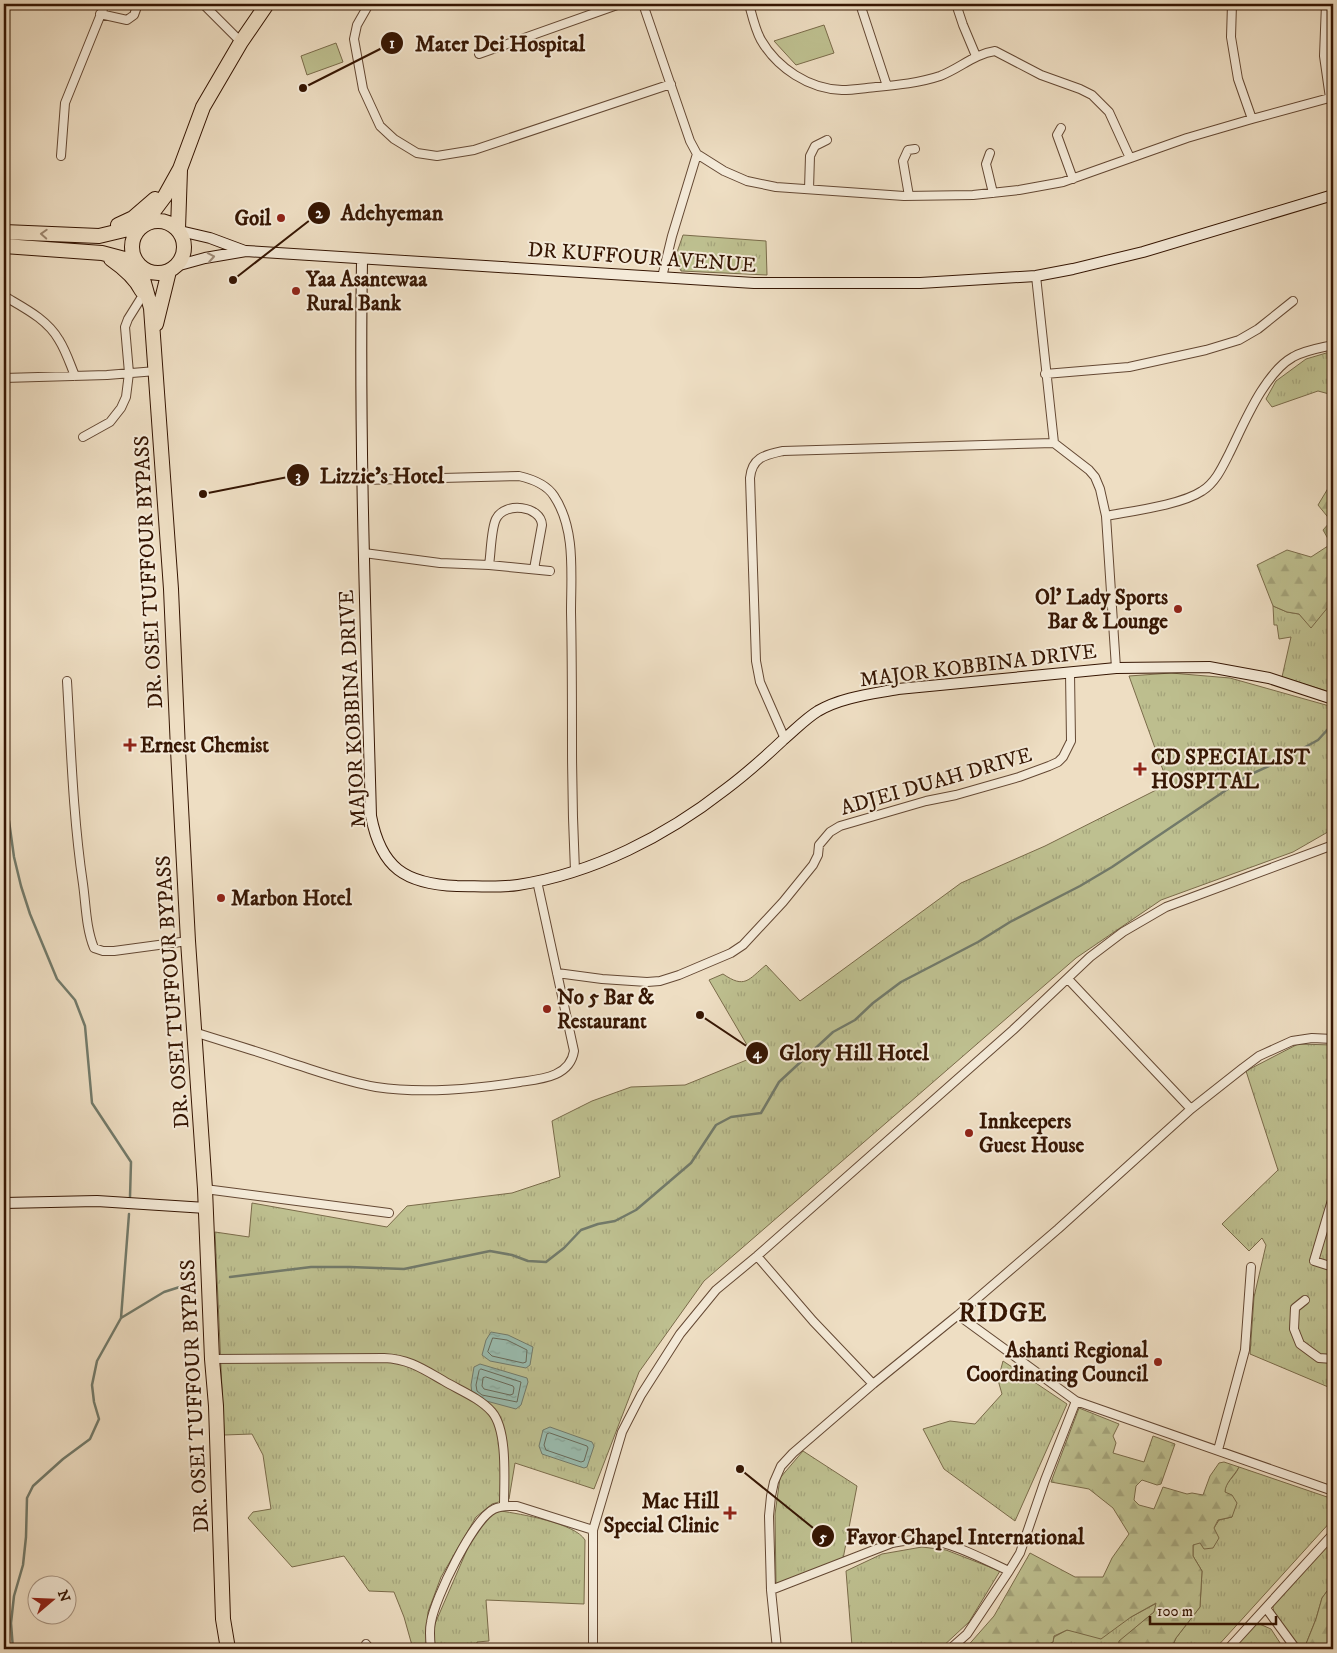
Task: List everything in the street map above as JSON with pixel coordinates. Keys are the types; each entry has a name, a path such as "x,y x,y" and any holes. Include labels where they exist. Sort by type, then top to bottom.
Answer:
{"highway":[{"path":"177,175 179,230 185,246 181,260 173,269 158,274 148,272 138,264 132,255 131,247 136,232 165,196 177,175 203,107 241,42 267,4"},
{"path":"84,236 133,218 177,175"},
{"path":"4,232 84,236 105,235 143,225 152,220 162,220 179,230"},
{"path":"4,246 102,252 138,264"},
{"path":"102,252 122,266 134,278 143,295 153,327"},
{"name":"DR. OSEI TUFFOUR BYPASS","path":"138,264 151,303 171,589 188,940 206,1208 224,1619 228,1649"},
{"name":"DR. OSEI TUFFOUR BYPASS","path":"153,327 173,269"}],"street":[{"path":"61,156 65,103 76,80 105,4"},
{"path":"100,14 128,20 134,15 138,4"},
{"path":"203,4 241,42"},
{"path":"369,4 357,25 354,39 363,89 380,126 394,139 417,153 436,156 474,150 671,84"},
{"path":"479,54 620,4"},
{"path":"643,4 690,141 697,154 724,171 747,181 776,187 909,196 993,193 1047,186 1073,179 1188,138 1252,118 1332,98 1324,56 1326,4"},
{"path":"749,4 760,39 785,69 807,82 841,90 918,82 953,71 976,56 995,51 1041,75 1092,95 1109,112 1130,158"},
{"path":"860,4 887,86"},
{"path":"956,4 962,25 976,56"},
{"path":"1232,4 1230,37 1238,79 1252,118"},
{"path":"1061,128 1057,135 1073,179"},
{"path":"809,188 810,156 815,146 827,140"},
{"path":"909,196 903,160 908,150 915,149"},
{"path":"990,153 986,164 993,193"},
{"path":"662,277 672,236 697,154"},
{"name":"DR KUFFOUR AVENUE","path":"246,251 362,260 754,283 920,283 1036,276 1096,264 1144,252 1333,195"},
{"path":"179,230 210,238 246,251"},
{"path":"173,269 204,258 246,251"},
{"name":"MAJOR KOBBINA DRIVE","path":"362,260 361,356 364,552 371,816 384,856 409,877 436,884 516,885 575,871 638,846 664,831 725,790 809,717 820,710 834,703 872,694 898,689 1116,668 1209,667 1269,678 1333,699"},
{"path":"1036,276 1054,444"},
{"path":"83,437 110,422 121,408 126,397 129,374 126,327 128,319 143,295"},
{"path":"4,296 37,316 55,334 62,344 75,376"},
{"path":"1046,374 1129,367 1206,350 1239,340 1293,301"},
{"path":"1106,516 1192,496 1206,488 1220,470 1256,401 1275,372 1293,357 1333,345"},
{"path":"4,378 129,374 156,371"},
{"path":"785,739 762,689 756,661 750,478 750,469 754,462 783,451 1054,444 1089,470 1095,477 1100,489 1106,516 1116,668"},
{"path":"363,480 519,476 528,478 549,489 555,497 570,541 575,871"},
{"path":"489,565 495,520 502,512 512,508 532,511 537,513 542,520 534,569"},
{"path":"364,552 440,563 550,570"},
{"name":"ADJEI DUAH DRIVE","path":"557,973 647,982 660,981 679,975 730,953 743,945 783,902 813,865 823,838 840,826 1019,777 1058,762 1068,750 1071,741 1070,673"},
{"path":"66,681 75,820 88,927 94,948 103,951 114,951 188,940"},
{"path":"593,1649 593,1530 622,1432 657,1367 702,1305 716,1290 963,1075 1105,944 1135,924 1166,907 1333,845"},
{"path":"194,1032 323,1074 376,1087 430,1090 492,1086 545,1078 563,1070 569,1065 574,1051 538,881"},
{"path":"1068,980 1191,1110"},
{"path":"777,1649 771,1590 770,1506 774,1482 781,1466 793,1453 873,1384 958,1316 1058,1230 1191,1110 1251,1062 1292,1041 1312,1038 1333,1039"},
{"path":"205,1189 389,1213"},
{"path":"1333,1197 1314,1261 1333,1267"},
{"path":"4,1203 97,1201 206,1208"},
{"path":"756,1256 873,1384"},
{"path":"1218,1450 1245,1350 1251,1267"},
{"path":"1305,1300 1295,1308 1294,1328 1300,1344 1319,1358 1333,1359"},
{"path":"958,1316 1076,1401 1333,1490"},
{"path":"212,1359 384,1358 409,1361 475,1400 491,1411 495,1417 501,1436 504,1506"},
{"path":"950,1649 967,1634 1020,1553 1045,1480 1076,1401"},
{"path":"431,1649 431,1622 445,1584 479,1522 494,1509 504,1506 517,1506 593,1530"},
{"path":"1228,1649 1333,1534"},
{"path":"771,1590 892,1543 906,1540 928,1540 945,1544 1009,1571"},
{"path":"1266,1608 1296,1649"}],"green space":[{"path":"824,25 834,53 796,65 774,41"},
{"path":"336,43 343,62 307,75 301,56"},
{"path":"683,235 766,241 767,275 681,271 675,258"},
{"path":"1333,351 1333,395 1318,391 1272,407 1266,399 1276,381 1306,359"},
{"path":"1333,480 1333,601 1311,628 1299,614 1287,612 1273,606 1257,565 1287,550 1311,557 1331,544 1323,530 1331,521 1318,505"},
{"path":"1333,601 1333,693 1282,677 1291,637 1279,639 1277,625 1274,625 1273,606 1287,612 1299,614 1311,627"},
{"path":"1171,673 1230,678 1333,707 1333,829 1293,852 1161,900 1076,958 704,1281 639,1372 594,1489 515,1463 509,1499 492,1504 476,1517 441,1577 428,1612 426,1649 413,1649 404,1617 394,1592 369,1591 344,1556 292,1567 248,1518 253,1512 271,1509 263,1455 252,1434 224,1435 215,1232 249,1237 252,1203 387,1227 407,1206 512,1193 560,1177 552,1121 592,1101 631,1087 685,1085 754,1057 709,980 723,974 736,981 746,981 766,965 800,1001 961,883 1045,846 1168,784 1129,676"},
{"path":"1298,1044 1333,1045 1333,1389 1250,1354 1254,1297 1266,1245 1262,1238 1249,1251 1222,1224 1278,1170 1246,1071"},
{"path":"1003,1361 1067,1404 1015,1521 944,1469 923,1429 950,1421 975,1424 1002,1394 998,1380"},
{"path":"1079,1408 1119,1424 1113,1436 1116,1443 1113,1453 1144,1462 1153,1436 1175,1444 1161,1484 1157,1485 1142,1480 1136,1486 1134,1500 1139,1505 1154,1509 1163,1487 1187,1494 1203,1495 1210,1476 1219,1463 1224,1462 1239,1467 1225,1489 1225,1492 1232,1495 1237,1503 1232,1517 1218,1520 1214,1528 1219,1538 1213,1548 1204,1549 1200,1543 1193,1545 1193,1556 1202,1571 1200,1607 1176,1638 1171,1649 1118,1649 1119,1641 1154,1612 1156,1603 1131,1617 1101,1639 1067,1630 1054,1636 1053,1642 1043,1647 1044,1649 965,1649 994,1616 1030,1553 1075,1577 1103,1577 1112,1558 1129,1534 1113,1508 1089,1489 1051,1482"},
{"path":"803,1451 857,1486 843,1559 776,1584 775,1514 780,1478"},
{"path":"1239,1467 1333,1499 1333,1519 1215,1649 1171,1649 1176,1638 1200,1607 1202,1571 1193,1556 1193,1544 1205,1538 1219,1520 1232,1517 1225,1496 1225,1487"},
{"path":"501,1511 559,1524 579,1534 585,1540 584,1604 486,1600 489,1641 477,1642 477,1649 434,1649 434,1626 476,1529 490,1514"},
{"path":"1327,1545 1333,1560 1333,1583 1322,1598 1306,1649 1298,1649 1278,1623 1273,1611 1273,1605"},
{"path":"922,1547 946,1550 1000,1571 969,1622 940,1649 838,1649 852,1646 846,1571 882,1554"},
{"path":"1333,1583 1332,1649 1306,1649 1322,1598"},
{"path":"1157,1603 1154,1612 1120,1641 1118,1649 1044,1649 1043,1647 1053,1642 1054,1637 1067,1630 1081,1632 1131,1617"},
{"path":"1255,1622 1271,1629 1284,1649 1231,1649"}],"water":[{"path":"491,1332 508,1335 533,1347 530,1365 526,1368 490,1361 482,1355 486,1340"},
{"path":"480,1364 527,1378 528,1382 521,1405 516,1409 479,1399 472,1394 471,1385 474,1367"},
{"path":"550,1427 592,1442 594,1446 587,1467 584,1468 542,1454 539,1446 543,1430"}],"waterway":[{"path":"230,1277 311,1267 404,1269 490,1251 512,1255 528,1261 546,1262 564,1248 581,1230 615,1221 636,1210 691,1163 716,1125 731,1117 761,1113 779,1082 833,1032 855,1020 873,1003 901,982 978,942 1010,922 1080,886 1112,867 1247,776 1278,762 1318,740 1329,728 1333,718"},
{"path":"4,808 9,821 14,857 21,886 30,914 57,979 75,1000 85,1026 92,1103 131,1162 130,1197"},
{"path":"13,1649 11,1623 14,1596 23,1565 27,1498 33,1486 63,1459 90,1439 99,1419 92,1385 97,1361 121,1318 129,1214"},
{"path":"121,1318 164,1292 186,1285"}],"place":[{"name":"Mater Dei Hospital","path":"303,88"},
{"name":"Goil","path":"281,218"},
{"name":"Adehyeman","path":"233,280"},
{"name":"Yaa Asantewaa Rural Bank","path":"296,291"},
{"name":"Lizzie's Hotel","path":"203,494"},
{"name":"Ol' Lady Sports Bar & Lounge","path":"1178,609"},
{"name":"Ernest Chemist","path":"130,745"},
{"name":"CD SPECIALIST HOSPITAL","path":"1140,769"},
{"name":"Marbon Hotel","path":"221,898"},
{"name":"No 5 Bar & Restaurant","path":"547,1009"},
{"name":"Glory Hill Hotel","path":"700,1015"},
{"name":"Innkeepers Guest House","path":"969,1133"},
{"name":"Ashanti Regional Coordinating Council","path":"1158,1362"},
{"name":"Favor Chapel International","path":"740,1469"},
{"name":"Mac Hill Special Clinic","path":"730,1513"}],"district":[{"name":"RIDGE","path":"1003,1312"}]}
